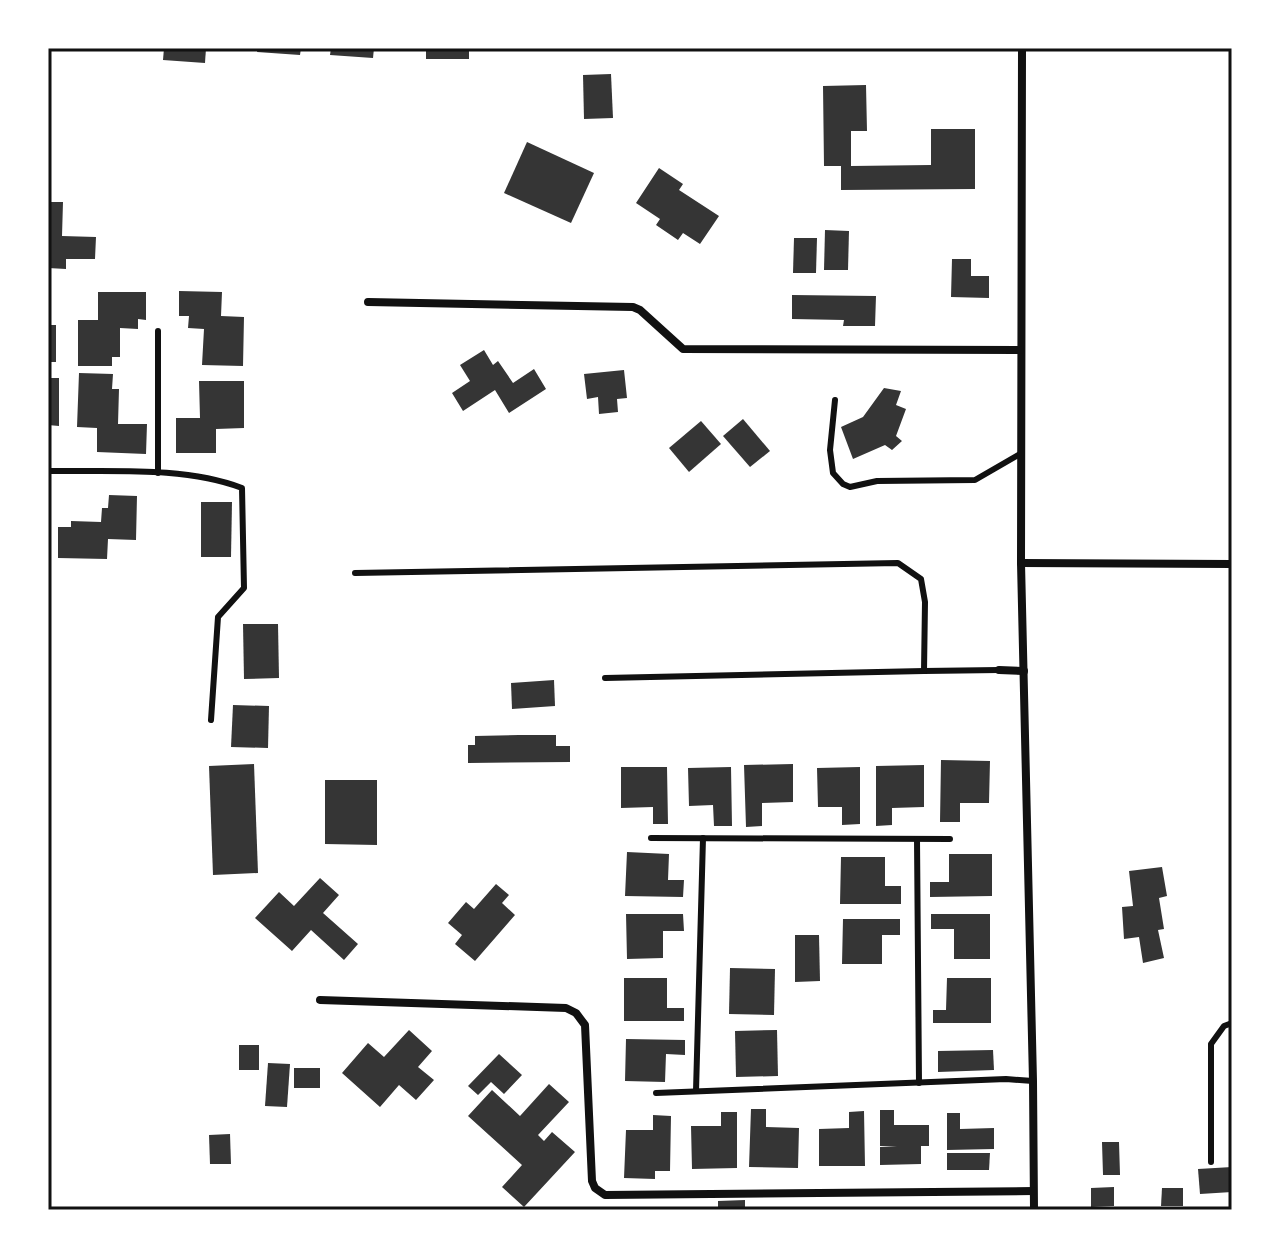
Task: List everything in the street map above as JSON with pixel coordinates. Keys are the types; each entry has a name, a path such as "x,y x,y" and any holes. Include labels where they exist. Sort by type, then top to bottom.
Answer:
{"street":[{"path":"1022,48 1021,563 1034,1210"},
{"path":"368,302 633,307 683,349 1020,350"},
{"path":"1021,563 1232,564"},
{"path":"999,670 1024,671"},
{"path":"320,1000 566,1008 576,1013 585,1025 592,1181 595,1188 605,1195 1033,1191"}],"lane":[{"path":"158,331 158,473"},
{"path":"835,400 830,450 833,473 850,487 877,481 975,480 1020,454"},
{"path":"48,471 158,473 221,480 242,488 244,588 218,617 211,720"},
{"path":"355,573 898,563 921,579 925,602 924,671"},
{"path":"605,678 999,670"},
{"path":"651,838 950,839"},
{"path":"696,1091 703,838"},
{"path":"917,839 919,1083"},
{"path":"1211,1162 1211,1044 1224,1026 1232,1023"},
{"path":"656,1093 1006,1079 1033,1081"}],"building":[{"path":"164,48 206,48 205,63 163,60"},
{"path":"258,48 301,48 300,55 257,52"},
{"path":"331,48 374,48 373,58 330,55"},
{"path":"426,48 469,48 469,59 426,59"},
{"path":"611,74 613,118 584,119 583,75"},
{"path":"866,85 867,131 851,131 851,166 931,165 931,129 975,129 975,189 841,190 841,166 824,166 823,86"},
{"path":"527,142 594,173 571,223 504,193"},
{"path":"659,168 683,184 679,190 719,216 700,244 683,233 678,240 656,225 660,219 636,203"},
{"path":"48,202 63,202 62,236 96,237 95,259 66,259 66,269 48,268"},
{"path":"825,230 849,231 848,270 824,270"},
{"path":"794,238 817,238 816,273 793,273"},
{"path":"952,259 971,259 971,276 989,276 989,298 951,297"},
{"path":"179,291 222,292 221,316 244,317 243,366 202,365 204,329 188,328 189,316 179,316"},
{"path":"98,292 146,292 146,320 138,319 138,329 120,328 120,357 112,357 112,366 78,366 78,320 98,320"},
{"path":"792,295 876,296 875,326 843,326 844,320 792,319"},
{"path":"48,325 56,325 56,362 48,362"},
{"path":"484,350 493,365 498,361 513,383 534,369 546,389 509,413 495,390 463,411 452,393 470,381 460,365"},
{"path":"624,370 627,398 617,399 618,412 599,414 598,397 587,399 584,374"},
{"path":"79,373 113,374 112,389 119,389 118,424 147,424 146,454 97,452 97,428 77,427"},
{"path":"48,378 59,378 59,426 48,425"},
{"path":"199,381 244,381 244,428 216,429 216,453 176,453 176,418 200,418"},
{"path":"884,388 901,391 896,405 906,409 896,436 902,441 892,450 885,445 853,459 841,427 863,417"},
{"path":"743,419 770,451 750,467 723,436"},
{"path":"701,421 721,444 689,472 669,448"},
{"path":"109,495 137,496 136,540 108,539 107,559 58,558 58,527 71,527 71,521 101,522 102,508 108,508"},
{"path":"201,502 232,502 231,557 201,557"},
{"path":"243,624 278,624 279,678 244,679"},
{"path":"554,680 555,706 512,709 511,683"},
{"path":"233,705 269,706 268,748 231,747"},
{"path":"556,735 556,746 570,746 570,762 468,763 468,745 475,745 475,736"},
{"path":"941,760 990,761 989,803 960,803 960,822 940,822"},
{"path":"254,764 258,873 213,875 209,766"},
{"path":"793,764 793,802 762,803 762,826 746,827 744,765"},
{"path":"924,765 924,807 892,808 892,825 876,826 876,766"},
{"path":"621,767 667,767 668,824 653,824 653,807 621,808"},
{"path":"731,767 732,826 714,826 713,805 689,806 688,768"},
{"path":"860,767 860,824 842,825 842,807 818,807 817,768"},
{"path":"325,780 377,780 377,845 325,844"},
{"path":"627,852 669,854 668,880 684,880 683,897 625,896"},
{"path":"949,854 992,854 992,896 930,897 930,882 949,882"},
{"path":"841,857 885,857 885,886 901,886 901,904 840,904"},
{"path":"1162,867 1167,896 1159,898 1164,929 1158,930 1164,958 1143,963 1139,937 1124,939 1122,907 1133,906 1129,871"},
{"path":"320,878 339,895 323,913 358,944 344,960 311,930 292,951 255,918 279,892 294,906"},
{"path":"496,884 509,895 502,903 515,915 475,961 455,944 462,935 448,923 466,902 474,909"},
{"path":"626,914 683,914 684,931 663,931 663,958 627,959"},
{"path":"931,914 990,914 990,959 954,959 954,929 931,929"},
{"path":"843,919 900,919 900,935 882,935 882,964 842,964"},
{"path":"795,935 819,935 820,981 795,982"},
{"path":"730,968 775,969 774,1015 729,1014"},
{"path":"624,978 667,978 667,1008 684,1008 684,1021 624,1021"},
{"path":"947,978 991,978 991,1023 933,1023 933,1010 946,1010"},
{"path":"409,1030 432,1051 418,1067 434,1080 416,1100 399,1085 380,1107 342,1073 368,1043 384,1057"},
{"path":"777,1030 778,1076 736,1077 735,1031"},
{"path":"626,1039 685,1040 685,1055 666,1054 665,1082 625,1081"},
{"path":"239,1045 259,1045 259,1070 239,1070"},
{"path":"993,1050 994,1070 938,1072 938,1051"},
{"path":"499,1054 522,1075 504,1094 491,1082 478,1095 468,1086"},
{"path":"268,1063 290,1064 287,1107 265,1106"},
{"path":"294,1068 320,1068 320,1088 294,1088"},
{"path":"549,1084 569,1102 538,1135 544,1141 552,1132 575,1152 524,1207 502,1187 522,1165 468,1116 492,1090 520,1116"},
{"path":"751,1109 766,1109 766,1127 799,1128 798,1168 749,1167"},
{"path":"880,1110 894,1110 894,1125 929,1125 929,1146 921,1146 921,1164 880,1165 880,1147 897,1147 880,1146"},
{"path":"864,1111 865,1166 819,1166 819,1129 849,1128 849,1112"},
{"path":"721,1112 737,1112 737,1168 692,1169 691,1126 721,1126"},
{"path":"947,1113 960,1113 960,1129 994,1128 994,1149 947,1150"},
{"path":"653,1115 671,1116 670,1171 655,1171 655,1179 624,1178 626,1130 653,1130"},
{"path":"230,1134 231,1164 210,1164 209,1135"},
{"path":"1102,1142 1119,1142 1120,1175 1103,1175"},
{"path":"947,1153 990,1153 989,1170 947,1170"},
{"path":"1232,1167 1232,1192 1200,1194 1198,1169"},
{"path":"1114,1187 1114,1206 1091,1207 1091,1188"},
{"path":"1162,1188 1183,1188 1183,1206 1161,1206"},
{"path":"745,1200 745,1210 718,1210 718,1201"}]}
